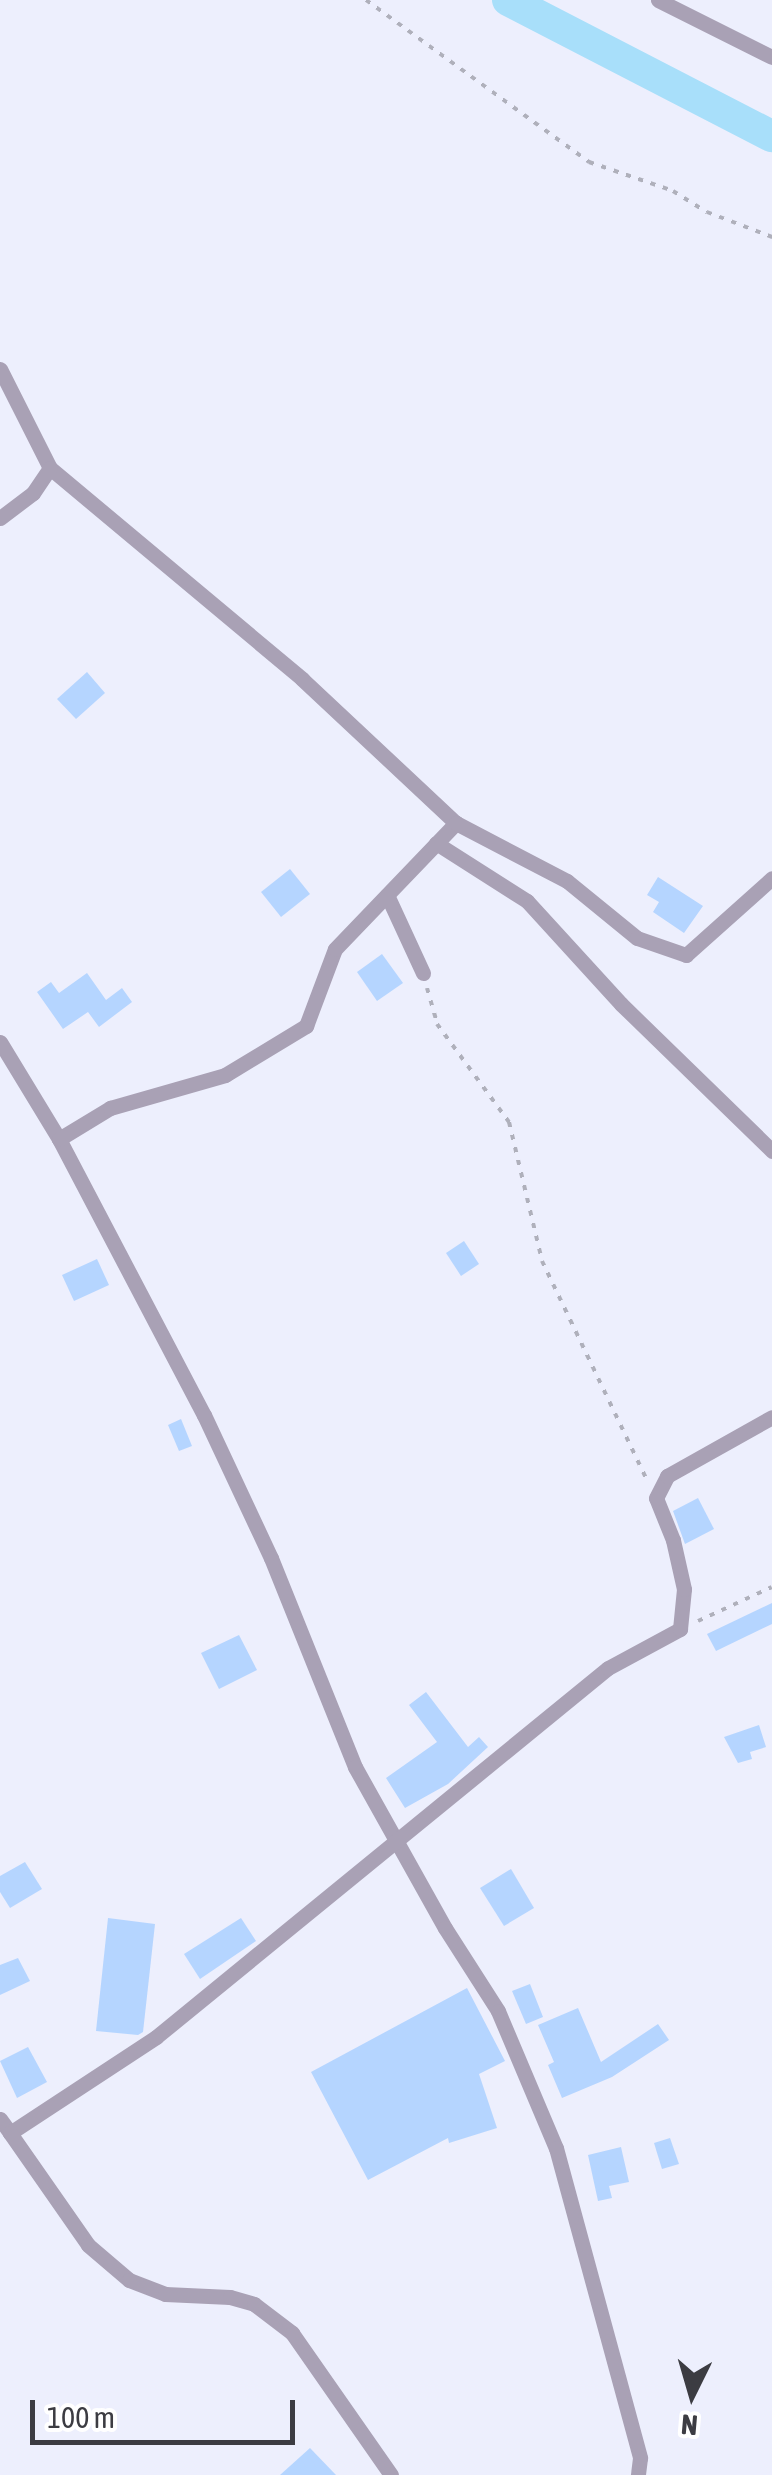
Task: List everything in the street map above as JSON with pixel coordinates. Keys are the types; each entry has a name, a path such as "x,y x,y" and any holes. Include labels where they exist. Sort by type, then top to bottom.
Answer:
{"street":[{"path":"658,0 772,57"},
{"path":"0,369 50,468 302,679 456,822 566,882 637,938 686,955 772,878"},
{"path":"0,518 33,493 50,468"},
{"path":"59,1139 110,1108 225,1075 306,1026 335,949 456,822"},
{"path":"436,844 526,900 620,1004 772,1151"},
{"path":"386,895 423,974"},
{"path":"0,1042 59,1139 213,1433 272,1558 355,1767 498,2012 556,2148 640,2458 638,2475"},
{"path":"391,2475 292,2333 254,2304 230,2297 165,2294 129,2280 88,2245 5,2126 156,2037 608,1668 680,1629 684,1588 656,1498 667,1476 772,1417"}],"path":[{"path":"366,0 589,162 672,190 707,212 772,237"},
{"path":"423,974 437,1024 509,1122 542,1261 656,1498"},
{"path":"680,1629 772,1587"}],"building":[{"path":"87,672 105,693 76,719 57,699"},
{"path":"290,869 310,894 281,917 261,892"},
{"path":"658,877 703,906 684,933 653,912 659,902 647,895"},
{"path":"382,954 403,983 377,1001 357,972"},
{"path":"87,973 106,1000 122,988 132,1002 99,1027 88,1012 63,1029 37,992 51,982 59,993"},
{"path":"464,1241 479,1264 461,1276 446,1253"},
{"path":"97,1259 109,1285 74,1301 62,1275"},
{"path":"181,1419 192,1446 179,1451 168,1425"},
{"path":"698,1498 714,1529 685,1544 673,1511"},
{"path":"772,1603 772,1624 716,1651 707,1634"},
{"path":"239,1635 257,1670 219,1689 201,1653"},
{"path":"426,1692 468,1747 479,1737 488,1747 448,1784 405,1808 386,1778 437,1742 409,1705"},
{"path":"759,1725 766,1747 750,1752 752,1759 738,1763 724,1737"},
{"path":"25,1862 42,1889 10,1908 0,1892 0,1876"},
{"path":"511,1869 534,1908 504,1926 480,1888"},
{"path":"108,1918 155,1924 143,2032 138,2035 96,2031"},
{"path":"241,1918 256,1941 200,1979 184,1954"},
{"path":"18,1958 30,1981 0,1995 0,1965"},
{"path":"530,1984 543,2017 526,2024 512,1991"},
{"path":"467,1988 505,2061 479,2074 497,2128 449,2143 448,2138 368,2180 311,2072"},
{"path":"578,2008 601,2062 658,2024 669,2040 612,2077 562,2098 548,2065 554,2062 538,2025"},
{"path":"28,2047 47,2082 17,2098 0,2061"},
{"path":"670,2138 679,2164 662,2169 654,2143"},
{"path":"621,2147 629,2182 609,2186 612,2198 598,2201 588,2155"},
{"path":"310,2448 336,2475 280,2475"}],"waterway":[{"path":"508,0 772,136"}]}
